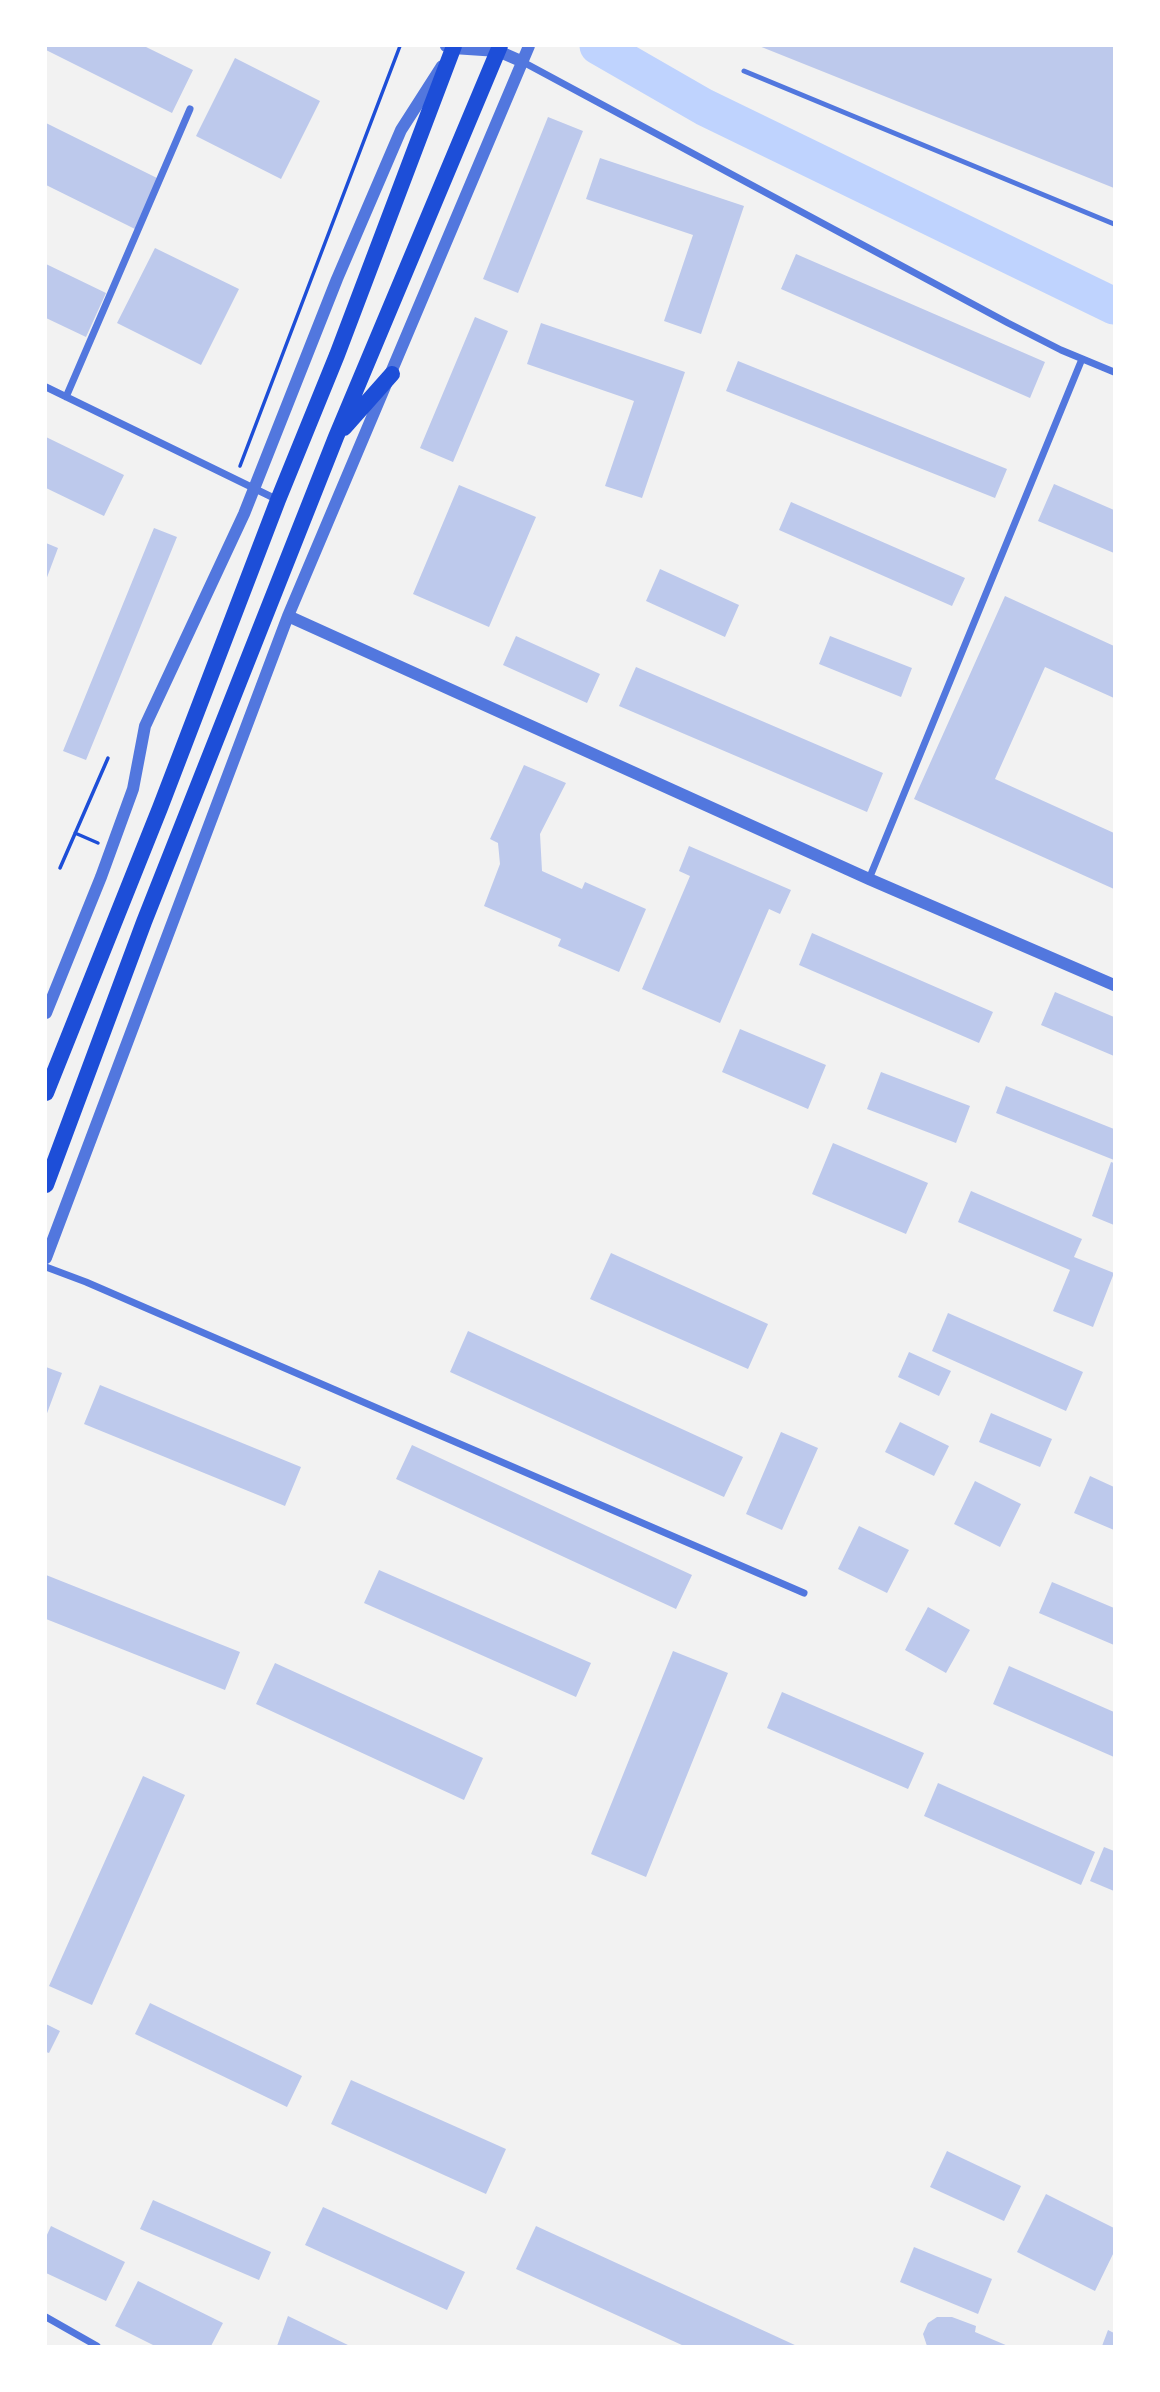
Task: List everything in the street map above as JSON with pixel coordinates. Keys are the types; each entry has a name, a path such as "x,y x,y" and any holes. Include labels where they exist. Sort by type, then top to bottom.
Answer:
{"main road":[{"path":"46,1093 337,355 451,46"},
{"path":"46,1185 144,922 335,438 497,47"},
{"path":"335,438 392,374"}],"street":[{"path":"46,1013 101,877 132,789 145,726 203,597 223,562 337,279 401,130 451,46 497,47 987,312 1082,359 1115,372"},
{"path":"46,1258 288,616 529,46"},
{"path":"66,397 190,109"},
{"path":"869,879 1082,359"},
{"path":"46,387 278,500"},
{"path":"288,616 869,879 1115,985"},
{"path":"46,1267 804,1593"},
{"path":"46,2318 97,2347"}],"lane":[{"path":"744,71 1115,224"}],"path":[{"path":"235,479 400,46"},
{"path":"60,868 108,758"}],"building":[{"path":"46,46 144,46 193,70 172,113 46,50"},
{"path":"759,46 1114,46 1114,188"},
{"path":"235,58 320,101 281,179 196,136"},
{"path":"548,117 583,131 518,293 483,279"},
{"path":"46,123 159,179 135,229 46,185"},
{"path":"600,158 744,206 701,334 664,321 693,235 586,199"},
{"path":"155,248 239,289 201,365 117,323"},
{"path":"796,254 1045,362 1030,398 781,289"},
{"path":"46,264 106,293 86,337 46,318"},
{"path":"475,317 508,331 453,462 420,448"},
{"path":"541,323 685,372 642,498 605,486 634,401 527,364"},
{"path":"738,361 1007,469 995,498 726,391"},
{"path":"46,437 124,475 104,516 46,488"},
{"path":"1054,484 1114,510 1114,553 1038,521"},
{"path":"459,485 536,517 489,627 413,594"},
{"path":"791,502 965,578 952,606 779,530"},
{"path":"154,528 177,537 86,760 63,751"},
{"path":"46,543 58,548 46,580"},
{"path":"660,569 739,605 725,637 646,601"},
{"path":"1005,596 1114,646 1114,698 1045,667 995,779 1114,833 1114,889 914,799"},
{"path":"516,636 600,674 587,703 503,665"},
{"path":"830,636 912,668 901,697 819,664"},
{"path":"636,667 883,773 867,812 619,706"},
{"path":"524,765 566,783 540,834 542,871 582,889 585,882 646,909 619,972 558,946 561,939 484,906 500,864 498,843 490,839"},
{"path":"689,846 791,890 780,914 769,909 720,1023 642,989 690,876 679,871"},
{"path":"812,933 993,1012 979,1043 799,965"},
{"path":"1055,992 1114,1017 1114,1056 1041,1025"},
{"path":"740,1029 826,1065 808,1109 722,1072"},
{"path":"881,1072 970,1106 956,1143 867,1109"},
{"path":"1006,1086 1114,1129 1114,1160 996,1113"},
{"path":"833,1143 928,1183 906,1234 812,1194"},
{"path":"1111,1162 1114,1163 1114,1225 1092,1216"},
{"path":"971,1191 1082,1239 1074,1257 1114,1273 1093,1327 1053,1311 1070,1270 958,1222"},
{"path":"611,1253 768,1324 748,1369 590,1299"},
{"path":"948,1313 1083,1372 1066,1411 932,1351"},
{"path":"468,1331 743,1457 724,1497 450,1372"},
{"path":"909,1352 951,1371 939,1396 898,1377"},
{"path":"46,1367 62,1373 46,1416"},
{"path":"100,1385 301,1467 285,1506 84,1424"},
{"path":"991,1413 1052,1439 1040,1467 979,1442"},
{"path":"900,1422 949,1446 934,1476 885,1452"},
{"path":"781,1432 818,1448 782,1530 746,1514"},
{"path":"412,1445 692,1575 676,1609 396,1479"},
{"path":"1090,1476 1114,1487 1114,1530 1074,1513"},
{"path":"975,1481 1021,1504 1000,1547 954,1524"},
{"path":"859,1526 909,1550 887,1593 838,1569"},
{"path":"379,1570 591,1663 576,1697 364,1603"},
{"path":"46,1575 240,1652 225,1690 46,1619"},
{"path":"1052,1582 1114,1608 1114,1645 1039,1613"},
{"path":"928,1607 970,1630 946,1673 905,1650"},
{"path":"673,1651 728,1673 646,1877 591,1854"},
{"path":"275,1663 483,1758 464,1800 256,1704"},
{"path":"1009,1666 1114,1712 1114,1757 993,1704"},
{"path":"782,1692 924,1753 908,1789 767,1728"},
{"path":"143,1776 185,1795 92,2005 49,1986"},
{"path":"938,1783 1095,1852 1081,1885 924,1816"},
{"path":"1104,1847 1114,1851 1114,1891 1090,1881"},
{"path":"150,2003 302,2076 287,2107 135,2034"},
{"path":"46,2024 60,2031 49,2053 46,2052"},
{"path":"351,2080 506,2149 486,2194 331,2124"},
{"path":"947,2151 1021,2186 1004,2221 930,2187"},
{"path":"1046,2194 1114,2228 1114,2252 1095,2291 1017,2252"},
{"path":"153,2200 271,2252 259,2280 140,2229"},
{"path":"323,2207 465,2272 447,2310 305,2245"},
{"path":"51,2226 125,2262 106,2301 46,2273 46,2237"},
{"path":"536,2226 797,2346 684,2346 516,2269"},
{"path":"914,2247 992,2279 978,2314 900,2282"},
{"path":"138,2281 223,2323 211,2346 155,2346 115,2326"},
{"path":"288,2316 350,2346 277,2346"},
{"path":"937,2317 952,2317 976,2326 975,2332 1008,2346 927,2346 923,2334 928,2323"},
{"path":"1108,2330 1114,2333 1114,2346 1102,2346"}],"waterway":[{"path":"598,46 704,107 1114,306"}]}
